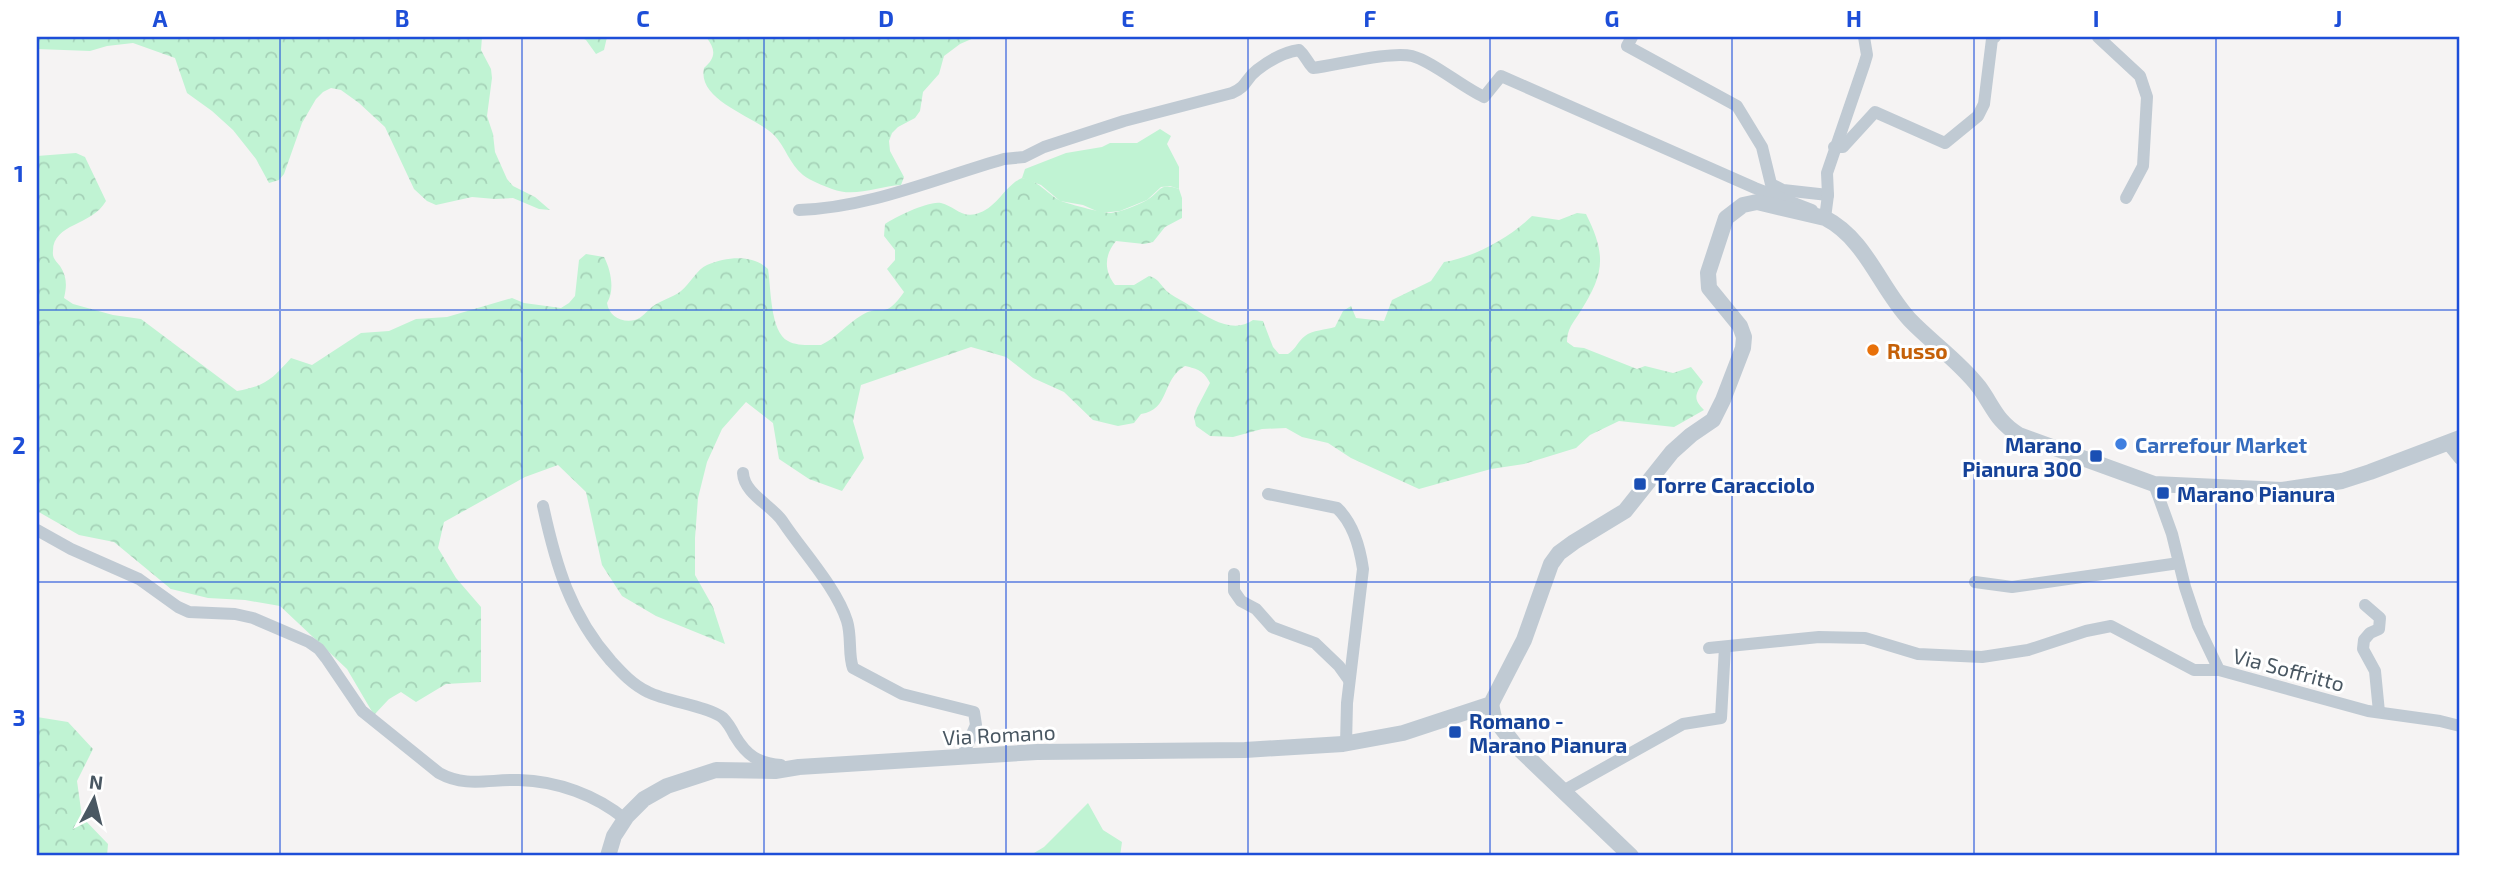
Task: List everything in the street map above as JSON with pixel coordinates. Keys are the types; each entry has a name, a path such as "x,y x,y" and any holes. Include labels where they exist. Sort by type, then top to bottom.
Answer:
{"street":[{"path":"1632,37 1626,46 1737,106 1762,148 1771,184 1783,190 1828,195"},
{"path":"1821,217 1828,195 1826,173 1867,55 1864,37"},
{"path":"1835,147 1843,147 1875,112 1945,143 1978,116 1984,104 1992,39 1995,37"},
{"path":"2098,37 2140,76 2147,97 2143,166 2126,198"},
{"path":"799,210 860,203 992,162 1024,157 1044,147 1124,121 1231,93 1243,88 1255,71 1282,53 1299,50 1313,68 1383,57 1410,56 1484,97 1501,76 1755,188 1808,207 1821,217"},
{"path":"1631,856 1514,744 1494,718 1491,704 1524,640 1543,583 1555,559 1574,542 1625,511 1672,452 1690,435 1713,420 1743,348 1744,337 1740,327 1709,288 1708,273 1726,218 1743,205 1757,202 1834,222 1878,272 1892,298 1909,319 1964,370 1980,388 1997,418 2008,429 2154,484 2282,490 2351,478 2453,441 2460,458"},
{"path":"743,473 747,484 782,519 838,601 850,630 850,661 853,668 902,694 974,712 976,725 962,757"},
{"name":"Via Soffritto","path":"2154,484 2172,534 2198,626 2219,670 2379,712 2460,726"},
{"path":"1268,494 1337,508 1350,526 1361,557 1363,569 1349,680 1346,744"},
{"path":"543,506 562,582 573,608 604,653 621,672 643,690 724,719 753,759 799,767"},
{"path":"37,530 71,549 139,579 189,612 235,614 253,618 309,642 326,658 362,711 450,780 472,784 519,780 545,783 597,799 625,819"},
{"path":"1975,582 2012,587 2179,563"},
{"path":"1234,574 1234,591 1241,601 1256,609 1272,627 1315,643 1349,680"},
{"path":"2365,605 2380,618 2379,629 2364,640 2363,649 2375,671 2379,712"},
{"path":"1709,648 1819,637 1865,638 1918,654 1982,657 2028,650 2085,631 2111,626 2194,670 2219,670"},
{"path":"1563,791 1683,723 1721,718 1725,646"},
{"name":"Via Romano","path":"608,856 614,836 625,819 644,799 667,786 716,770 775,771 799,767 1037,752 1245,750 1346,744 1429,726 1491,704"}],"green space":[{"path":"37,37 482,37 481,50 491,69 487,116 495,152 513,186 535,197 550,210 539,209 513,198 472,197 436,205 427,201 414,189 385,127 341,90 331,88 316,99 302,123 284,174 279,180 269,183 256,159 233,130 187,93 175,58 133,43 90,51 37,49"},
{"path":"580,37 607,37 604,50 596,54 586,40"},
{"path":"706,37 976,37 960,44 944,56 939,74 923,92 920,111 915,118 892,133 890,151 904,177 901,185 849,192 832,189 803,175 774,135 729,107 709,90 704,80 704,68 711,61 713,53"},
{"path":"1160,129 1171,136 1167,144 1179,167 1179,189 1161,187 1147,200 1120,211 1101,213 1083,205 1060,201 1041,185 1022,178 1025,169 1066,153 1102,147 1110,143 1137,143"},
{"path":"76,153 85,157 106,201 92,215 66,229 55,242 53,256 65,278 64,298 73,304 113,315 141,319 237,391 268,381 291,358 312,365 361,333 389,331 416,319 447,317 512,298 524,303 561,308 575,296 579,260 586,254 604,257 611,280 608,308 616,318 630,321 640,318 655,305 681,291 707,265 739,258 755,261 768,269 775,319 782,336 795,344 821,345 862,315 891,307 904,292 887,269 895,260 895,250 884,236 885,224 913,210 936,203 946,204 966,214 976,214 990,207 1010,186 1022,178 1037,184 1062,201 1108,213 1139,204 1161,188 1167,186 1179,189 1182,218 1165,227 1153,242 1144,244 1116,241 1109,252 1107,263 1111,280 1115,285 1134,285 1149,276 1156,279 1166,291 1214,320 1238,326 1253,320 1263,321 1273,347 1279,354 1288,354 1308,334 1335,327 1343,311 1351,306 1356,318 1384,321 1392,300 1431,281 1444,262 1468,256 1491,245 1532,216 1559,220 1577,213 1586,214 1597,242 1600,264 1594,287 1571,326 1567,342 1574,347 1584,348 1637,369 1645,366 1673,373 1691,367 1703,382 1696,397 1704,410 1674,427 1619,421 1590,435 1576,448 1524,464 1491,469 1419,489 1351,458 1328,443 1302,437 1286,428 1262,429 1233,437 1210,436 1196,426 1194,417 1210,383 1203,373 1194,368 1185,366 1177,372 1157,407 1141,414 1134,423 1118,426 1093,420 1064,392 1033,378 1006,357 971,347 861,385 853,421 864,458 842,491 809,479 779,459 773,423 746,402 722,429 707,462 698,498 695,575 713,607 725,644 656,616 622,596 602,565 586,492 558,465 525,477 444,522 438,548 456,578 481,607 481,682 446,684 416,702 401,692 389,699 374,715 347,669 280,606 208,598 171,589 114,542 79,535 37,511 37,156"},
{"path":"37,717 68,722 93,749 77,781 82,817 108,844 107,856 37,856"},
{"path":"1088,803 1103,830 1122,842 1120,856 1029,856 1044,847"}],"place":[{"name":"Russo","path":"1873,350"},
{"name":"Carrefour Market","path":"2121,444"},
{"name":"Marano Pianura 300","path":"2096,456"},
{"name":"Torre Caracciolo","path":"1640,484"},
{"name":"Marano Pianura","path":"2163,493"},
{"name":"Romano - Marano Pianura","path":"1455,732"}]}
